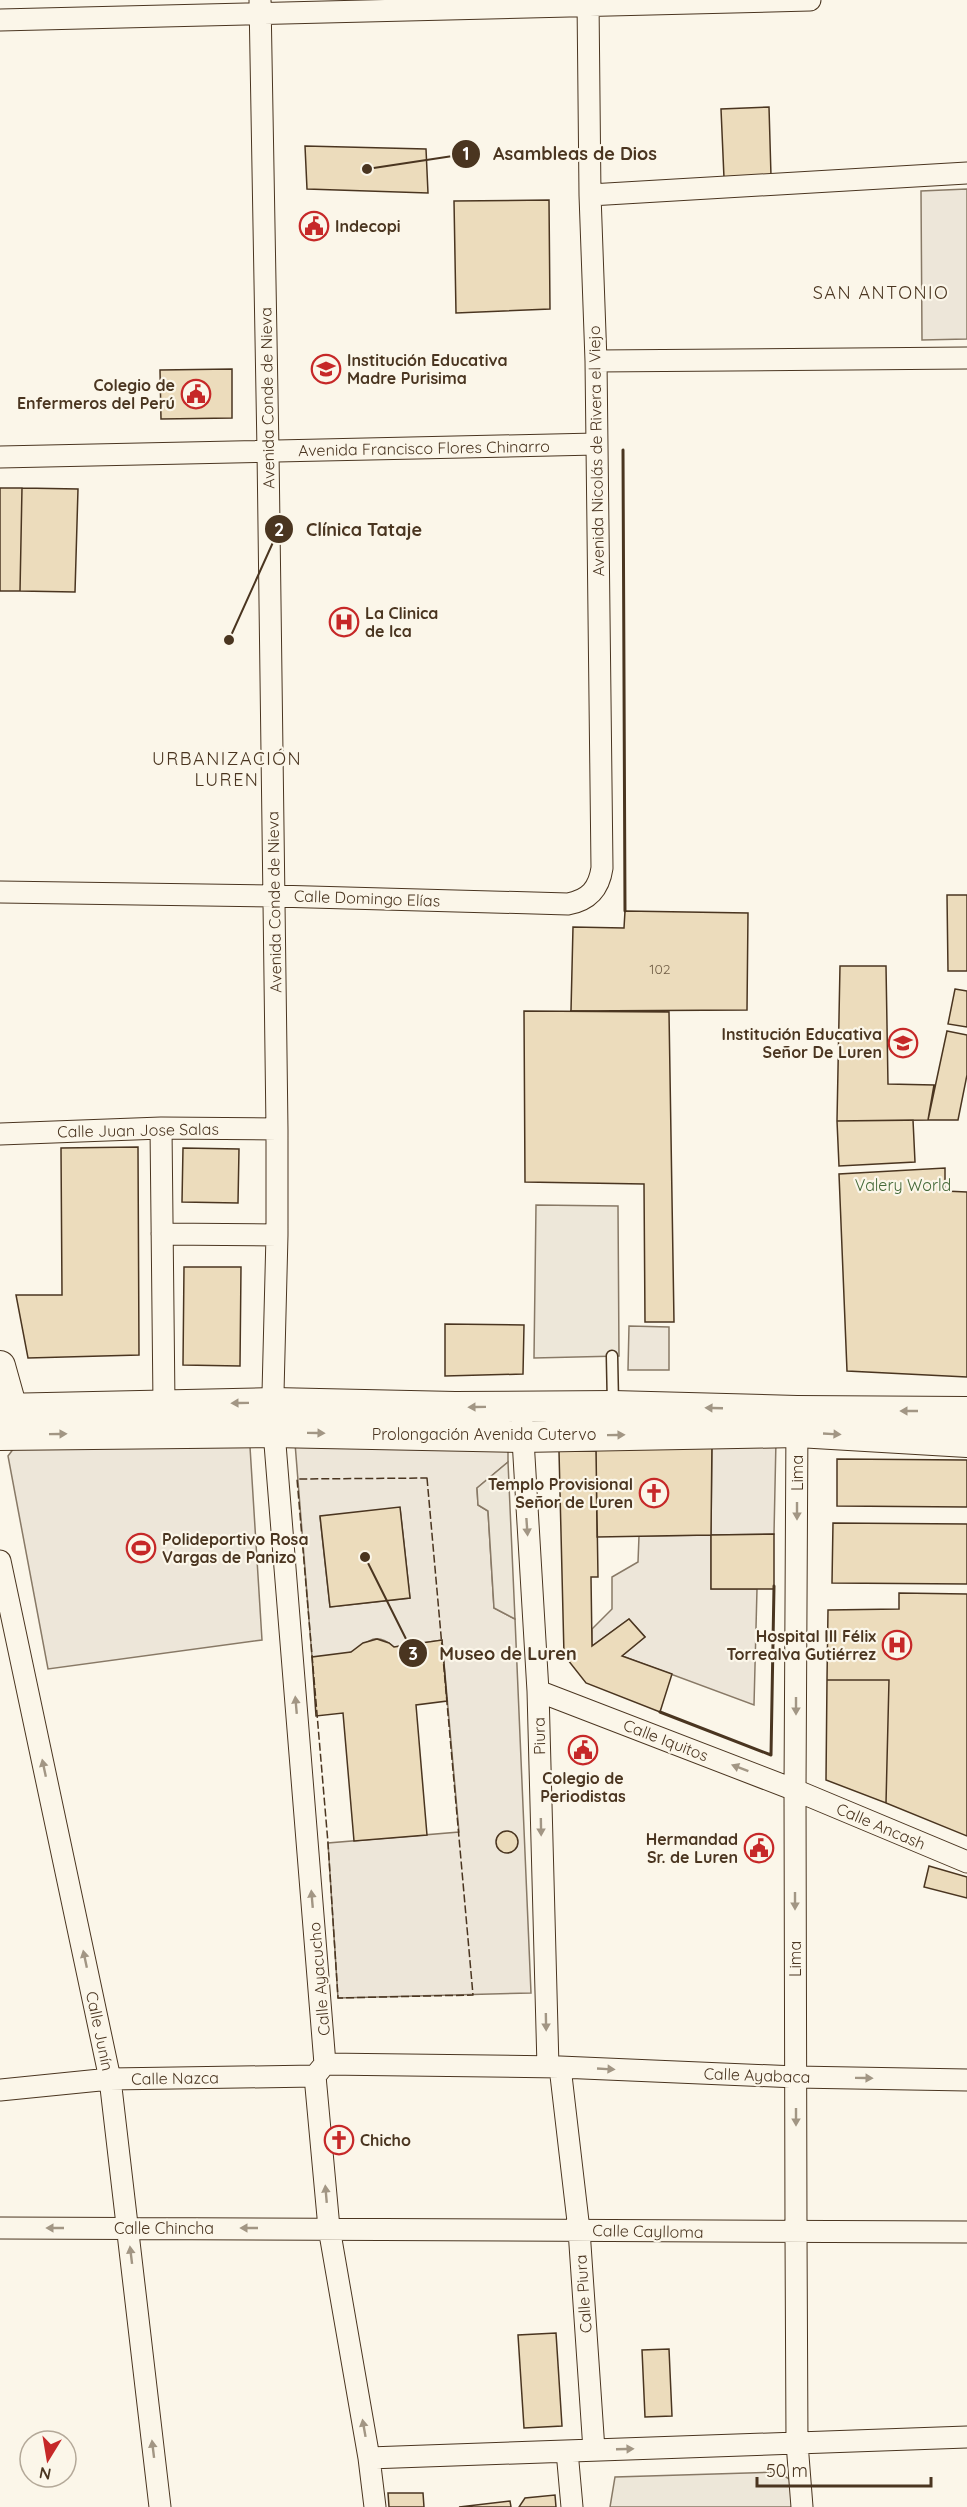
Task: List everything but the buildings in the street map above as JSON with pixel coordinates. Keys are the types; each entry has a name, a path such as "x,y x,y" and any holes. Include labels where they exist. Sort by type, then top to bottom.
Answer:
{"street":[{"path":"0,20 260,7 810,0"},
{"name":"Avenida Nicolás de Rivera el Viejo","path":"588,3 590,195 596,361 602,868 600,879 588,897"},
{"name":"Avenida Conde de Nieva","path":"260,7 277,1129 273,1426"},
{"path":"590,195 967,173"},
{"path":"596,361 967,358"},
{"name":"Avenida Francisco Flores Chinarro","path":"0,457 596,444"},
{"name":"Calle Domingo Elías","path":"0,892 568,904 588,897"},
{"path":"160,1128 164,1404"},
{"name":"Calle Juan Jose Salas","path":"0,1134 160,1128 277,1129"},
{"path":"162,1234 277,1235"},
{"path":"0,1366 4,1417"},
{"name":"Prolongación Avenida Cutervo","path":"4,1417 164,1404 273,1426 454,1407 613,1406 797,1421 967,1442"},
{"name":"Piura","path":"522,1406 521,1437 538,1690 554,2067"},
{"name":"Prolongación Avenida Cutervo","path":"4,1417 521,1437 967,1412"},
{"name":"Lima","path":"797,1421 796,2233 797,2443 802,2507"},
{"name":"Calle Ayacucho","path":"273,1426 320,2070 329,2228 369,2458 375,2507"},
{"name":"Calle Junín","path":"0,1561 110,2079 160,2507"},
{"name":"Calle Iquitos","path":"538,1690 795,1790"},
{"name":"Calle Ancash","path":"795,1790 967,1862"},
{"name":"Calle Nazca","path":"0,2090 110,2079 320,2070 554,2067"},
{"name":"Calle Ayabaca","path":"554,2067 796,2078 967,2080"},
{"name":"Calle Piura","path":"554,2067 579,2230 594,2450"},
{"name":"Calle Chincha","path":"0,2228 329,2228"},
{"name":"Calle Caylloma","path":"329,2228 796,2233 967,2232"},
{"path":"369,2458 967,2437"},
{"path":"567,2451 572,2507"}],"lane":[{"path":"612,1356 613,1406"}],"shaded area":[{"path":"967,189 967,339 922,340 921,191"},
{"path":"536,1205 618,1206 619,1356 534,1358"},
{"path":"629,1326 669,1327 669,1370 628,1370"},
{"name":"Polideportivo Rosa Vargas de Panizo","path":"23,1436 250,1447 262,1640 48,1669 8,1456"},
{"path":"712,1440 776,1440 774,1534 711,1535"},
{"path":"295,1443 508,1449 508,1462 477,1488 478,1505 488,1511 494,1608 515,1619 531,1993 338,1998 328,1843 459,1832 442,1640 394,1647 381,1639 375,1639 347,1654 312,1657","holes":["400,1508 410,1598 330,1607 320,1517"]},
{"path":"508,1462 515,1619 494,1608 488,1511 478,1505 477,1488"},
{"path":"711,1535 711,1589 757,1589 754,1705 622,1656 645,1637 629,1619 592,1646 592,1629 612,1609 612,1577 638,1562 639,1536"},
{"path":"778,2472 794,2482 797,2507 610,2507 615,2477"}],"fence":[{"path":"427,1478 473,1995 338,1998 328,1843 297,1479 427,1478"}],"wall":[{"path":"623,450 625,911"},
{"path":"660,1712 771,1755 774,1586"}],"place":[{"name":"Asambleas de Dios","path":"367,169"},
{"name":"Indecopi","path":"314,226"},
{"name":"Institución Educativa Madre Purisima","path":"326,369"},
{"name":"Colegio de Enfermeros del Perú","path":"196,394"},
{"name":"La Clinica de Ica","path":"344,622"},
{"name":"Clínica Tataje","path":"229,640"},
{"name":"Institución Educativa Señor De Luren","path":"903,1043"},
{"name":"Templo Provisional Señor de Luren","path":"654,1493"},
{"name":"Polideportivo Rosa Vargas de Panizo","path":"141,1548"},
{"name":"Museo de Luren","path":"365,1557"},
{"name":"Hospital III Félix Torrealva Gutiérrez","path":"897,1645"},
{"name":"Colegio de Periodistas","path":"583,1750"},
{"name":"Hermandad Sr. de Luren","path":"759,1848"},
{"name":"Chicho","path":"339,2140"}],"district":[{"name":"SAN ANTONIO","path":"881,292"},
{"name":"URBANIZACIÓN LUREN","path":"227,768"}],"park label":[{"name":"Valery World","path":"903,1185"}]}
